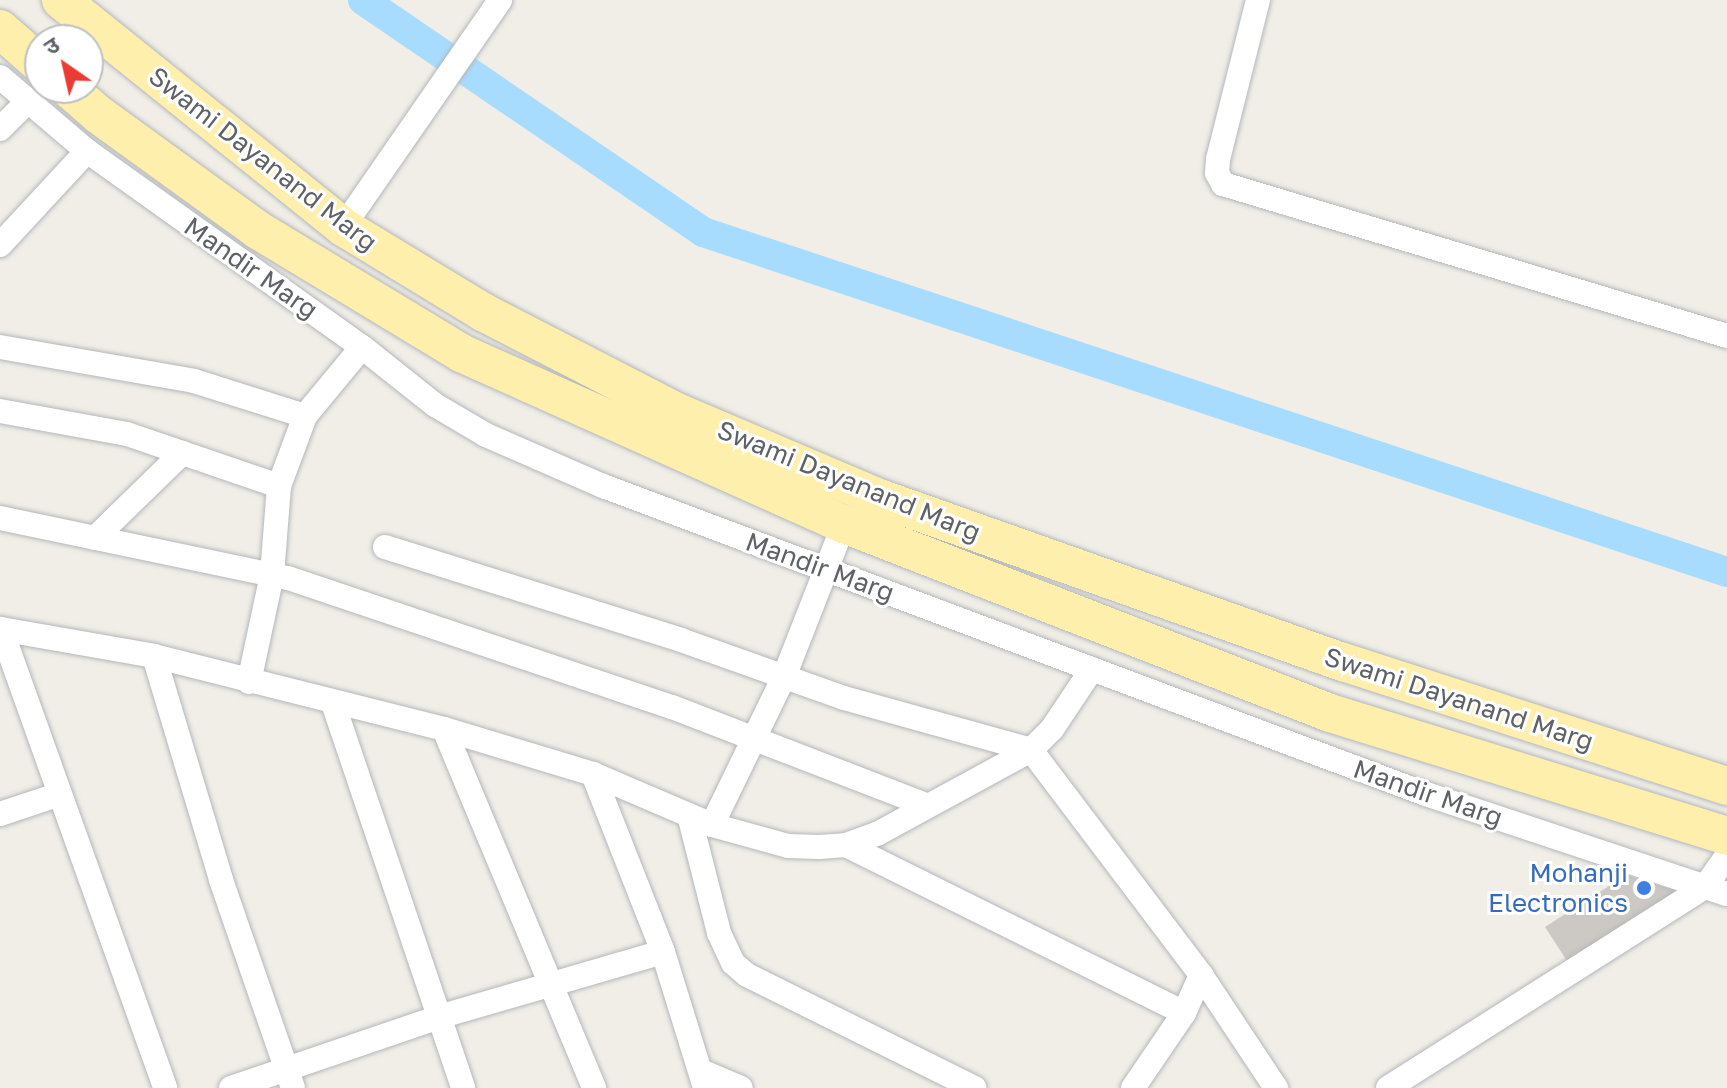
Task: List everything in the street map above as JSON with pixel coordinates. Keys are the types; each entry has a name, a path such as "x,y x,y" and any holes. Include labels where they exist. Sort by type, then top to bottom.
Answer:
{"main road":[{"name":"Swami Dayanand Marg","path":"61,0 343,227 483,312 679,413 882,499 1343,662 1727,786"},
{"path":"0,29 24,50"},
{"name":"Swami Dayanand Marg","path":"86,104 258,230 461,353 844,524 1330,713 1727,836"}],"street":[{"path":"343,227 371,181 500,0"},
{"path":"1258,0 1218,159 1217,173 1223,184 1727,336"},
{"name":"Mandir Marg","path":"0,77 24,98"},
{"path":"0,129 25,104"},
{"name":"Mandir Marg","path":"32,104 87,151 362,347 435,405 486,435 603,486 829,568 1423,793 1716,890"},
{"path":"0,245 87,151"},
{"path":"0,347 194,381 305,416"},
{"path":"249,682 272,575 279,486 305,416 362,347"},
{"path":"0,411 127,434 279,486"},
{"path":"95,538 182,453"},
{"path":"0,518 272,575 754,737 928,806"},
{"path":"712,825 784,677 844,524"},
{"path":"385,547 681,640 844,698 1031,750 1201,975 1276,1088"},
{"path":"165,1088 0,629 154,656 444,729 593,774 712,825 788,846 846,845 877,834 1031,750 1052,729 1092,669"},
{"path":"154,656 221,880 289,1079"},
{"path":"333,703 463,1088"},
{"path":"444,729 594,1088"},
{"path":"593,774 663,952 703,1079 741,1088"},
{"path":"0,814 60,794"},
{"path":"689,815 719,933 733,963 747,975 975,1088"},
{"path":"846,845 1184,1013"},
{"path":"1388,1088 1716,890 1727,855"},
{"path":"231,1088 289,1079 439,1017 551,987 663,952"},
{"path":"1133,1088 1184,1013 1201,975"}],"building":[{"path":"1626,875 1674,890 1675,897 1569,964 1545,927"}],"waterway":[{"path":"363,0 703,232 1727,572"}],"place":[{"name":"Mohanji Electronics","path":"1644,888"}]}
